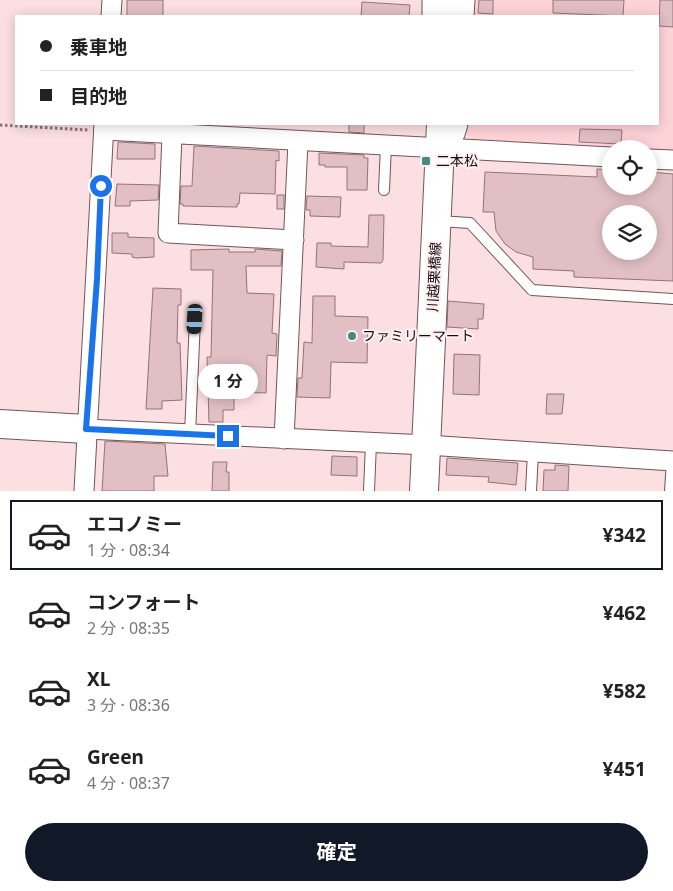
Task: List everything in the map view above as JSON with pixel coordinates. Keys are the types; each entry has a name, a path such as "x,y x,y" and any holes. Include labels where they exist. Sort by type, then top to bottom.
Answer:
{"main road":[{"path":"446,15 447,0"},
{"name":"川越栗橋線","path":"424,491 437,221 436,132"},
{"path":"0,424 86,429"}],"street":[{"path":"111,15 112,0"},
{"path":"432,0 432,15"},
{"path":"464,15 465,0"},
{"path":"84,491 104,127 172,135 386,145 436,132 455,134 458,125"},
{"path":"436,132 602,156"},
{"path":"172,135 168,234 294,240"},
{"path":"284,439 298,142"},
{"path":"657,159 673,160"},
{"path":"86,429 427,445 673,461"}],"lane":[{"path":"384,190 386,145"},
{"path":"437,221 470,223 532,290 673,299"},
{"path":"190,434 195,319"},
{"path":"369,491 371,442"},
{"path":"531,491 533,452"},
{"path":"670,491 673,461"}],"path":[{"path":"0,125 104,127"}],"shaded area":[{"path":"470,0 673,0 673,155 657,151 657,140 602,140 602,146 472,139 463,132 463,125 659,125 659,15 469,15"}],"building":[{"path":"127,0 163,0 163,15 127,15"},
{"path":"479,0 493,0 493,14 478,13"},
{"path":"553,0 624,0 623,15 553,13"},
{"path":"660,0 673,0 673,27 659,26"},
{"path":"362,2 410,5 409,15 361,15"},
{"path":"349,125 364,125 364,133 349,132"},
{"path":"580,129 622,130 621,140 602,140 602,143 579,142"},
{"path":"118,142 155,144 155,159 117,159"},
{"path":"194,146 279,151 279,161 276,160 275,194 240,193 237,207 183,206 183,204 180,204 181,186 192,186"},
{"path":"319,153 364,155 364,158 368,158 367,190 347,190 347,167 325,167 325,165 319,165"},
{"path":"597,169 602,169 602,195 657,195 657,173 673,174 673,281 574,277 574,271 533,269 533,257 516,252 505,244 496,231 494,212 483,212 485,172 597,177"},
{"path":"117,184 159,185 158,200 130,201 130,206 115,206"},
{"path":"277,195 284,195 284,209 277,209"},
{"path":"307,196 341,197 340,217 310,216 310,210 306,210"},
{"path":"369,215 384,215 383,260 381,263 344,262 344,269 316,267 317,243 331,243 331,246 368,247"},
{"path":"112,233 128,233 128,237 154,238 154,257 136,258 132,257 132,254 112,253"},
{"path":"229,249 229,252 255,252 255,249 282,251 281,266 246,266 247,293 274,294 272,333 277,334 276,356 267,355 266,393 234,392 234,410 223,410 223,422 209,422 207,357 211,357 213,270 191,270 191,250"},
{"path":"153,288 181,289 181,305 178,305 177,343 180,343 182,400 162,401 162,409 146,409"},
{"path":"313,296 335,296 335,316 368,317 367,363 331,362 330,398 297,397 298,378 302,378 304,342 312,343"},
{"path":"448,301 484,304 483,319 478,319 478,329 447,327"},
{"path":"454,354 480,355 479,395 453,394"},
{"path":"547,394 564,394 562,414 546,414"},
{"path":"105,441 165,444 168,476 154,476 154,491 102,491"},
{"path":"332,456 357,457 357,476 331,475"},
{"path":"447,458 518,463 516,485 488,482 489,477 446,475"},
{"path":"213,462 227,462 226,472 229,472 229,491 212,491"},
{"path":"555,465 569,466 568,491 543,491 544,470 555,470"}],"place":[{"name":"二本松","path":"426,161"},
{"name":"ファミリーマート","path":"352,336"}],"route":[{"path":"101,186 97,279 86,429 228,436"}]}
